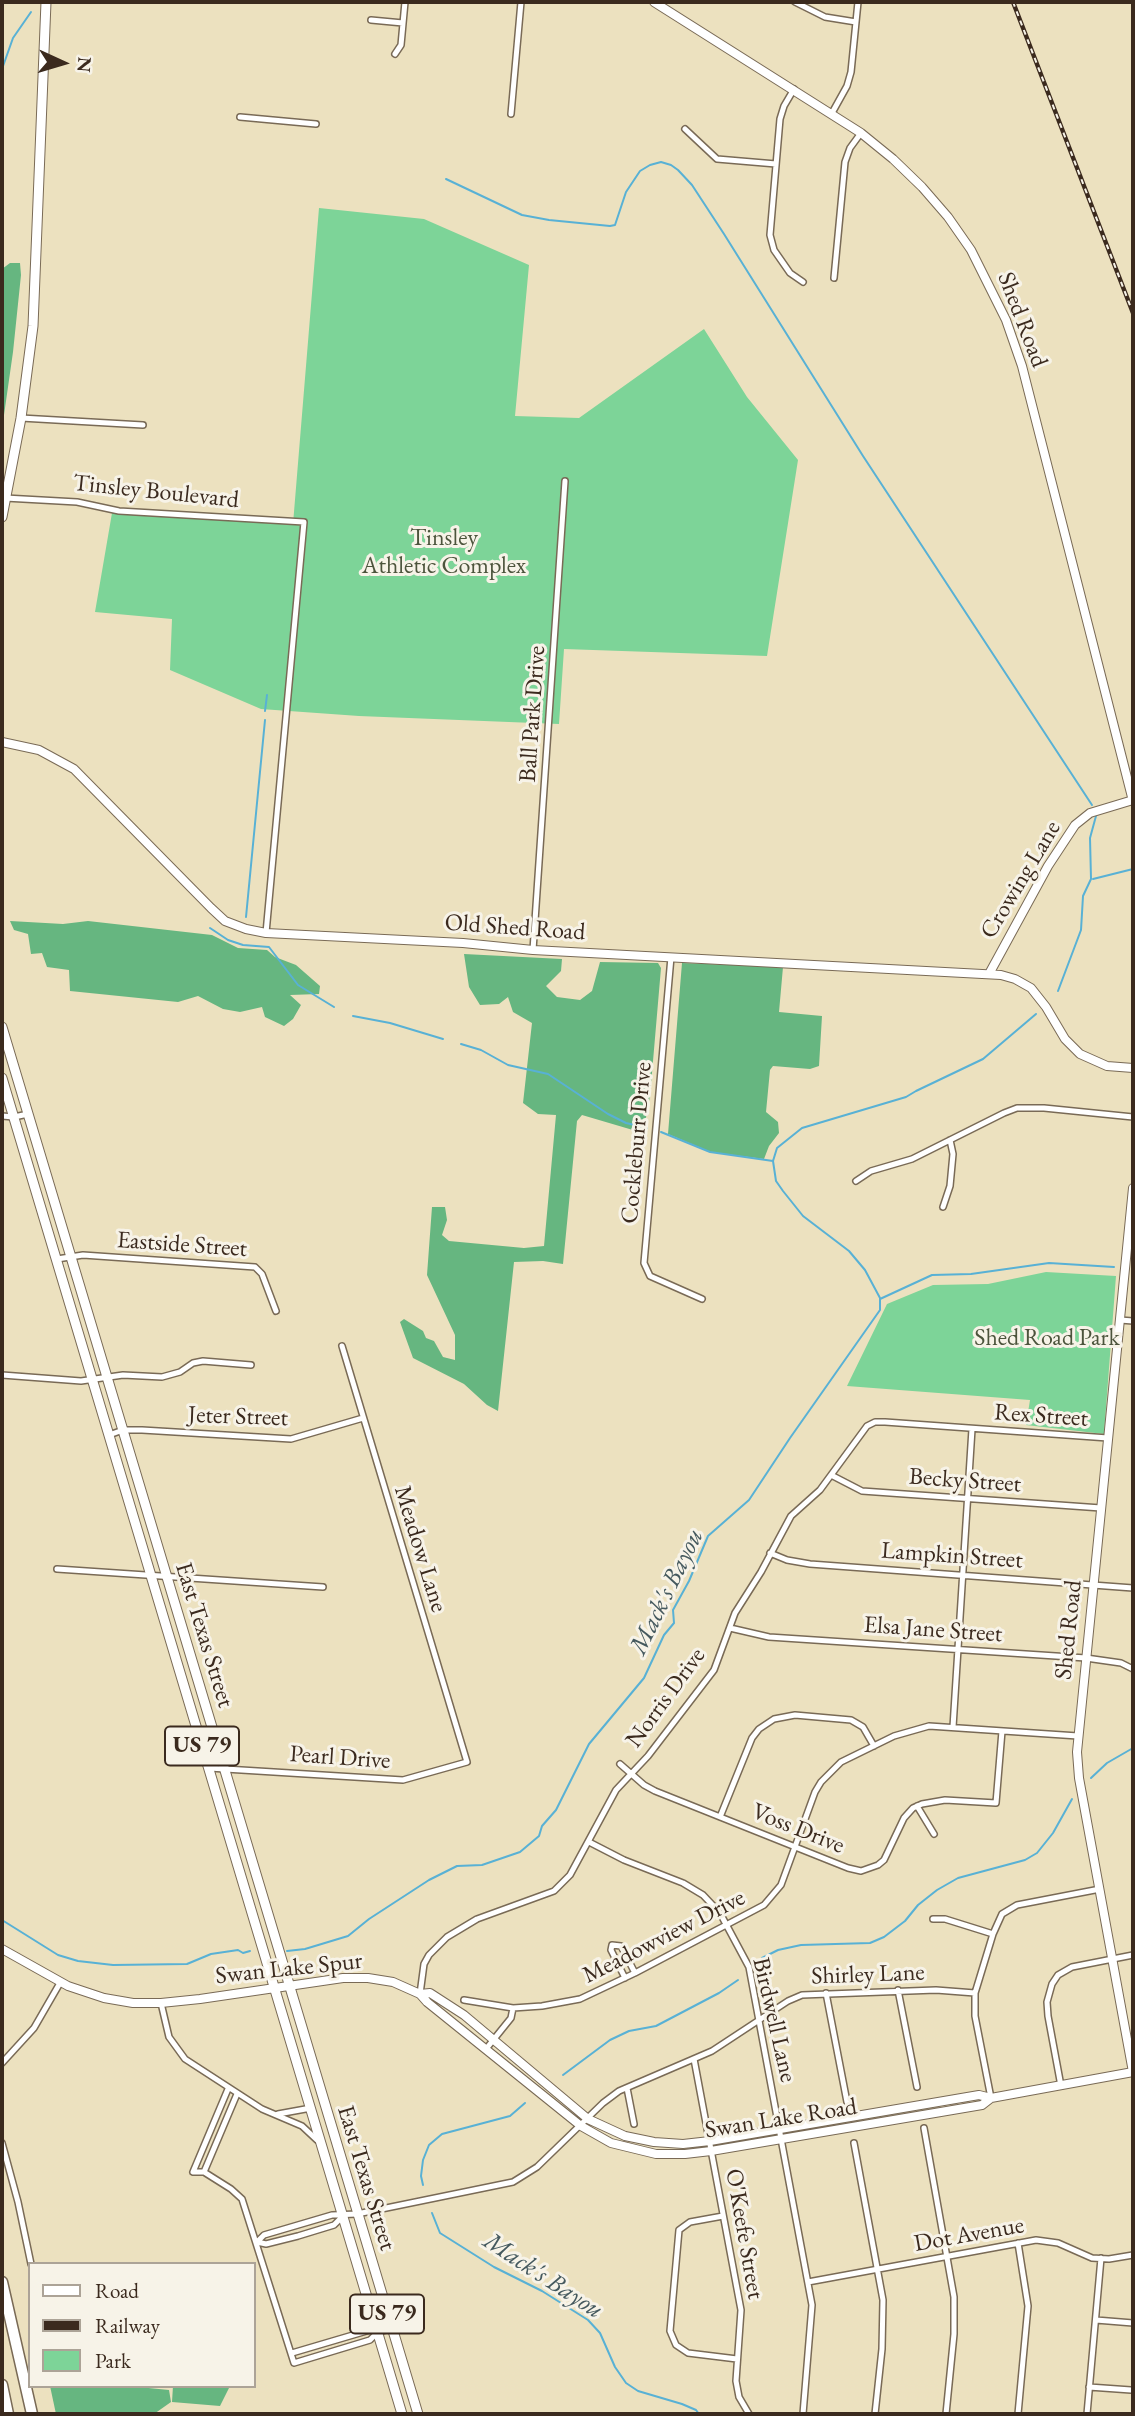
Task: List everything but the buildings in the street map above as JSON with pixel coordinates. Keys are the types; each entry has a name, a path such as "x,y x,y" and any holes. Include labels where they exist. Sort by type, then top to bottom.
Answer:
{"highway":[{"path":"2,2281 32,2414"},
{"path":"2,2385 8,2414"}],"main road":[{"path":"2,517 29,367 35,294 47,2"},
{"name":"East Texas Street","path":"3,1033 418,2414"},
{"name":"East Texas Street","path":"2,1078 402,2414"}],"street":[{"path":"395,54 401,45 405,2"},
{"path":"511,114 521,2"},
{"name":"Shed Road","path":"654,2 832,113 893,159 948,217 985,274 1006,320 1022,366 1133,800"},
{"path":"795,2 828,19 856,22"},
{"path":"832,113 849,79 858,2"},
{"path":"371,20 403,23"},
{"path":"794,89 781,112 770,239 774,250 790,273 803,282"},
{"path":"240,117 316,124"},
{"path":"685,129 718,159 776,164"},
{"path":"834,278 845,162 850,148 861,133"},
{"path":"21,418 143,425"},
{"name":"Ball Park Drive","path":"533,950 565,481"},
{"name":"Tinsley Boulevard","path":"5,498 77,502 118,511 304,522 266,933"},
{"name":"Old Shed Road","path":"2,742 39,750 74,769 218,915 233,925 266,933 1006,976 1031,988 1065,1039 1080,1054 1107,1066 1133,1068"},
{"name":"Crowing Lane","path":"989,974 1048,866 1075,825 1098,810 1133,800"},
{"name":"Cockleburr Drive","path":"671,957 644,1263 650,1276 702,1298"},
{"path":"856,1181 871,1171 912,1159 1017,1108 1133,1117"},
{"path":"2,1116 28,1114"},
{"path":"943,1208 950,1186 953,1154 950,1140"},
{"path":"30,1171 44,1166"},
{"name":"Shed Road","path":"1133,1188 1078,1736 1079,1778 1133,2072"},
{"name":"Eastside Street","path":"57,1259 83,1255 256,1267 262,1275 276,1311"},
{"path":"1119,1320 1133,1321"},
{"name":"Meadow Lane","path":"342,1346 467,1762"},
{"path":"2,1375 92,1380 123,1375 162,1377 203,1361 251,1365"},
{"name":"Jeter Street","path":"109,1435 123,1430 142,1430 285,1440 363,1418"},
{"name":"Norris Drive","path":"420,1994 429,1955 447,1937 477,1919 554,1891 570,1875 616,1790 648,1756 714,1670 742,1601 791,1516 820,1490 862,1432 875,1422 972,1429"},
{"path":"953,1727 972,1429"},
{"name":"Rex Street","path":"972,1429 1108,1438"},
{"name":"Becky Street","path":"831,1475 862,1491 1101,1508"},
{"path":"125,1490 139,1484"},
{"name":"Lampkin Street","path":"770,1553 797,1563 1133,1588"},
{"path":"57,1569 323,1587"},
{"name":"Elsa Jane Street","path":"730,1628 757,1636 1086,1658 1121,1663 1133,1669"},
{"path":"183,1681 196,1677"},
{"path":"720,1817 752,1738 759,1729 774,1719 795,1715 851,1720 863,1727 874,1746"},
{"name":"Meadowview Drive","path":"464,2000 513,2008 572,2001 635,1973 764,1905 781,1885 821,1782 841,1762 874,1746 917,1728 953,1727 1078,1736"},
{"path":"934,1834 917,1806 937,1800 996,1803 1002,1731"},
{"name":"Pearl Drive","path":"209,1768 403,1780 467,1762"},
{"name":"Voss Drive","path":"620,1764 655,1791 856,1870 872,1868 884,1860 904,1818 917,1806"},
{"path":"222,1814 236,1810"},
{"name":"Birdwell Lane","path":"589,1842 624,1860 694,1889 711,1902 749,1967 812,2305 803,2414"},
{"path":"991,2098 975,2015 975,1993 1002,1914 1017,1905 1100,1889"},
{"path":"933,1919 945,1919 993,1934"},
{"path":"625,1978 611,1950 614,1944 621,1946 635,1973"},
{"name":"Swan Lake Spur","path":"2,1949 60,1983 108,1999 133,2003 161,2003 335,1979 368,1978 393,1982 420,1994 581,2126"},
{"path":"1061,2085 1048,2016 1047,2002 1052,1984 1058,1975 1072,1967 1133,1955"},
{"path":"2,2063 34,2028 60,1983"},
{"path":"898,1990 916,2087"},
{"name":"Shirley Lane","path":"588,2119 611,2096 729,2042 794,1998 826,1993 898,1990 975,1993"},
{"name":"Swan Lake Spur","path":"420,1994 430,1993 442,1999 494,2039 588,2119"},
{"path":"826,1993 847,2102"},
{"path":"161,2003 166,2029 179,2052 228,2089 302,2126 323,2148"},
{"path":"486,2049 511,2018 513,2008"},
{"name":"O'Keefe Street","path":"694,2059 741,2310 737,2389 749,2414"},
{"name":"Swan Lake Road","path":"588,2119 617,2133 643,2141 683,2144 979,2095 991,2098 1133,2072"},
{"path":"627,2088 634,2124"},
{"path":"228,2089 193,2172 204,2172 242,2199 295,2363 370,2340 377,2333 391,2328"},
{"path":"204,2172 237,2094"},
{"name":"Swan Lake Road","path":"581,2126 611,2143 640,2152 674,2155 712,2151 982,2105 991,2098"},
{"path":"275,2114 311,2108"},
{"path":"257,2242 264,2235 332,2215 357,2214 513,2182 537,2167 588,2119"},
{"path":"924,2128 948,2256 955,2314 946,2414"},
{"path":"206,2140 216,2145"},
{"path":"2,2143 31,2262"},
{"path":"854,2143 884,2313 875,2414"},
{"path":"257,2242 266,2244 298,2236 334,2225 343,2216"},
{"path":"723,2216 690,2222 679,2230 670,2332 676,2345 688,2353 737,2359"},
{"path":"295,2226 298,2236"},
{"name":"Dot Avenue","path":"808,2282 1036,2240 1052,2241 1086,2256 1101,2258 1133,2255"},
{"path":"1018,2243 1028,2306 1018,2414"},
{"path":"1087,2414 1101,2258"},
{"path":"1096,2320 1133,2323"},
{"path":"292,2353 370,2330 377,2333"},
{"path":"330,2342 336,2350"},
{"path":"1090,2387 1131,2390"},
{"path":"398,2400 411,2395"}],"green space":[{"name":"Tinsley Athletic Complex","path":"319,208 424,219 529,265 515,416 579,418 704,329 747,397 798,460 767,656 564,649 559,724 359,716 261,709 170,670 172,619 95,612 112,513 293,524"},
{"path":"10,263 20,263 21,275 2,429 2,269"},
{"path":"10,921 63,924 88,921 212,935 238,948 267,950 275,957 296,965 320,986 319,994 290,995 301,1005 293,1019 284,1026 265,1017 262,1007 240,1012 223,1009 198,996 178,1002 70,991 69,970 47,967 42,953 31,954 28,934 14,930"},
{"path":"464,954 562,959 561,971 546,986 557,997 580,1000 592,991 600,962 658,963 661,968 650,1096 643,1133 582,1115 577,1121 563,1264 543,1261 514,1262 498,1411 487,1405 464,1384 413,1358 400,1322 404,1319 423,1331 426,1338 434,1341 443,1357 455,1360 455,1335 427,1275 432,1207 445,1207 447,1220 442,1235 449,1241 524,1248 544,1246 556,1115 538,1114 523,1103 532,1023 513,1012 508,997 499,1004 480,1005 469,987"},
{"path":"682,963 783,967 779,1012 822,1016 819,1066 810,1069 773,1066 770,1070 766,1112 778,1122 779,1133 769,1146 764,1159 710,1152 668,1134"},
{"name":"Shed Road Park","path":"1046,1272 1116,1276 1104,1434 1026,1425 1030,1400 847,1386 887,1304 933,1285 988,1284"},
{"path":"50,2388 169,2390 171,2402 154,2414 56,2414"},
{"path":"173,2388 229,2388 220,2406 172,2402"}],"waterway":[{"path":"2,69 13,38 31,12"},
{"path":"446,179 522,215 610,226 615,225 626,192 640,171 661,162 678,170 692,185 724,234 863,456 1092,805"},
{"path":"265,711 267,695"},
{"path":"246,917 265,720"},
{"path":"1058,991 1081,930 1083,896 1091,879 1090,838 1096,816"},
{"path":"1093,879 1133,869"},
{"path":"210,928 228,940 243,945 269,947 298,985 334,1007"},
{"path":"880,1298 865,1270 849,1251 803,1216 776,1181 773,1161 777,1148 802,1128 906,1097 983,1059 1036,1014"},
{"path":"353,1016 390,1023 443,1039"},
{"path":"461,1044 481,1050 508,1065 548,1074 608,1114 626,1123 647,1128"},
{"path":"661,1132 710,1152 773,1161"},
{"name":"Mack's Bayou","path":"287,1951 305,1949 348,1936 429,1880 457,1866 482,1865 520,1852 539,1836 542,1826 556,1810 589,1744 644,1678 664,1635 674,1623 673,1610 708,1536 749,1500 880,1310 880,1299 932,1275 971,1274 1049,1263 1114,1267"},
{"name":"Mack's Bayou","path":"1091,1778 1107,1763 1133,1748"},
{"name":"Mack's Bayou","path":"762,1958 778,1950 801,1945 870,1943 884,1937 905,1921 918,1905 958,1878 1025,1860 1037,1853 1053,1833 1072,1799"},
{"name":"Mack's Bayou","path":"2,1920 58,1955 78,1961 113,1965 187,1964 211,1954 250,1951"},
{"name":"Mack's Bayou","path":"563,2075 610,2040 629,2031 656,2026 738,1980"},
{"name":"Mack's Bayou","path":"423,2185 423,2160 429,2145 442,2134 510,2116 525,2103"},
{"name":"Mack's Bayou","path":"432,2213 440,2233 588,2320 600,2333 615,2367 626,2383 638,2391 682,2404 699,2414"}],"railway":[{"path":"1013,2 1133,313"}]}
